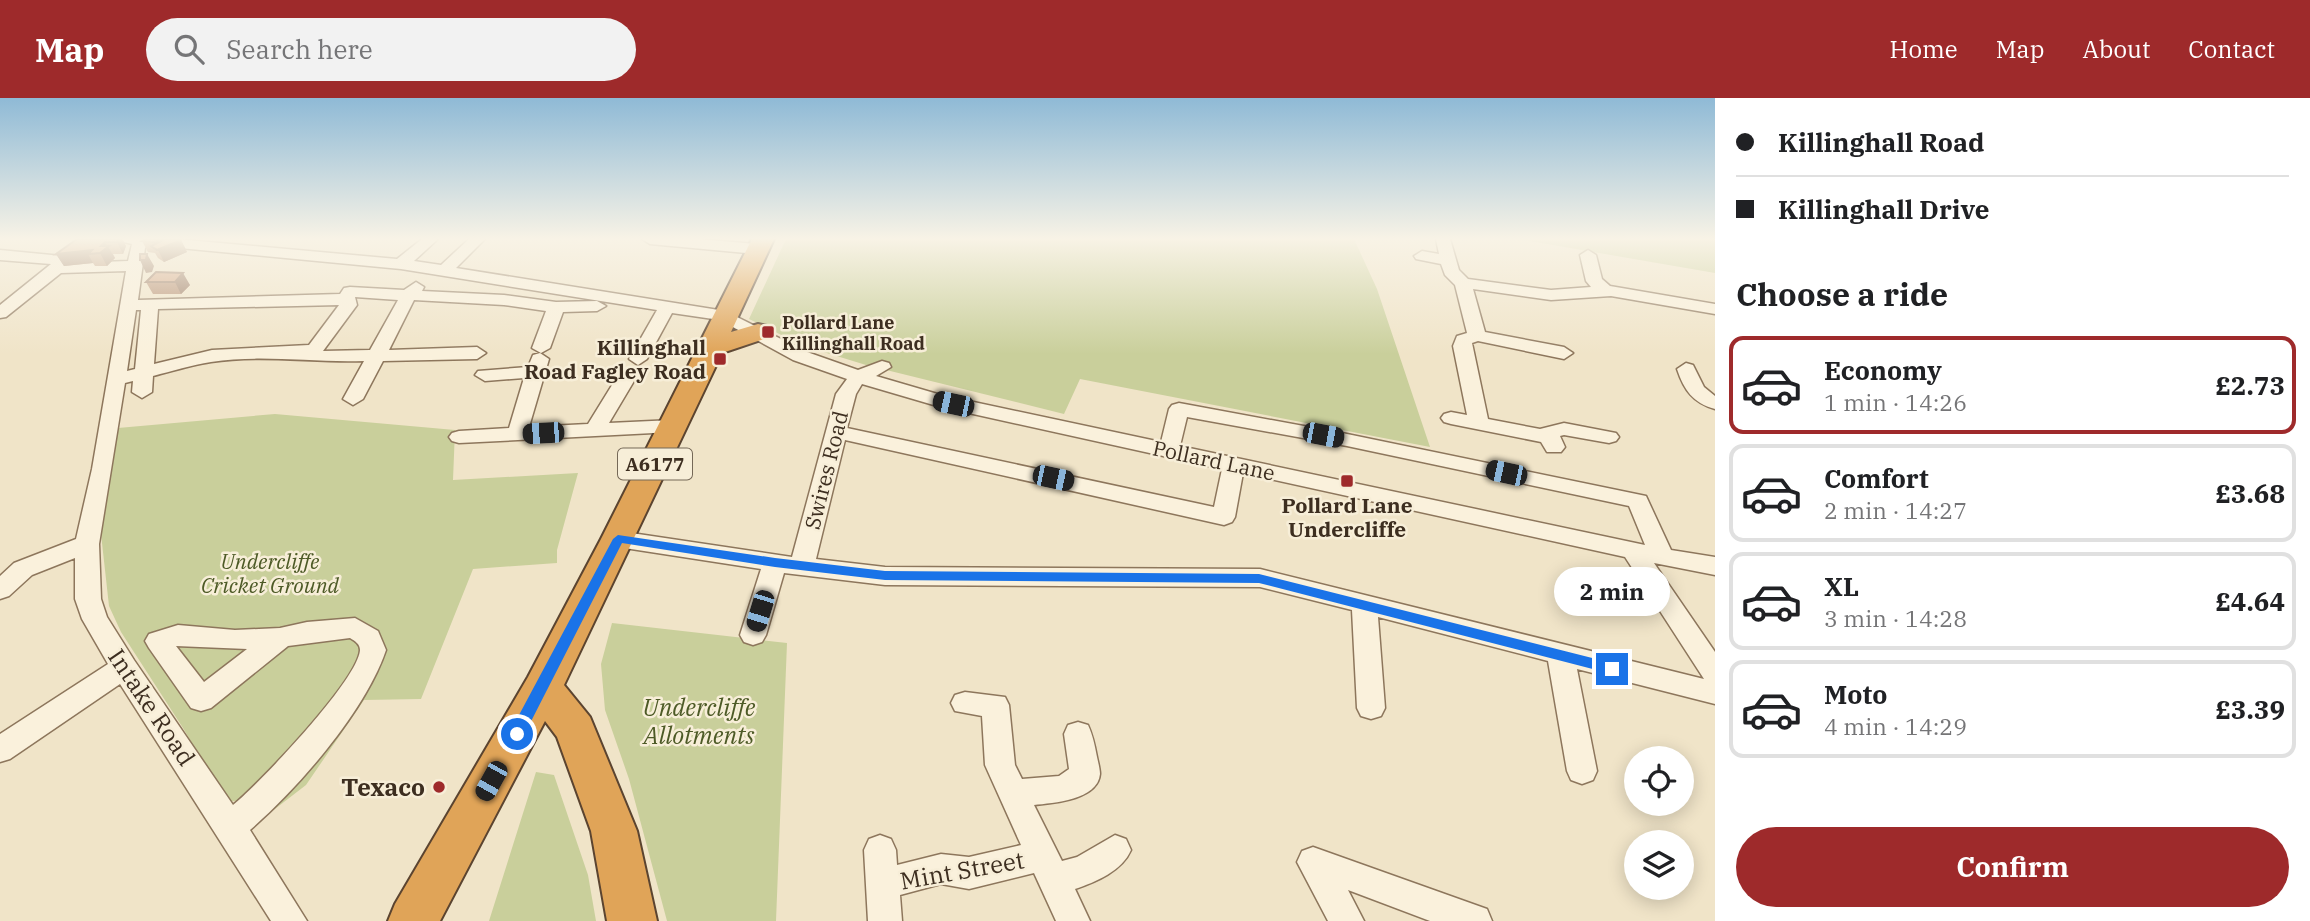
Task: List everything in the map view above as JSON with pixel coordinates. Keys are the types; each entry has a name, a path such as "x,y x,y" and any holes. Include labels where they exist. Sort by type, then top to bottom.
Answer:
{"highway":[{"name":"A6177","path":"542,688 618,539 744,277"},
{"path":"709,348 758,332"},
{"path":"413,921 542,688 576,729 614,831 632,921"}],"street":[{"path":"3,309 44,277"},
{"name":"Intake Road","path":"133,277 87,544 88,599 95,619 124,667 290,921"},
{"path":"353,399 408,296 429,277"},
{"path":"484,277 635,302"},
{"path":"1457,277 1463,283 1477,335"},
{"path":"1593,277 1606,291"},
{"path":"1463,283 1552,295 1606,291 1645,295 1715,309"},
{"path":"345,299 350,292 504,300 556,307 635,302"},
{"path":"129,305 345,299"},
{"path":"305,352 348,305 345,299"},
{"name":"Pollard Lane","path":"635,302 726,316 800,356 858,377 937,400 1633,551 1715,566"},
{"path":"142,392 150,304"},
{"path":"517,435 556,307"},
{"path":"638,359 667,307"},
{"path":"1479,423 1461,343 1466,338 1477,335 1564,354"},
{"path":"117,379 212,356 305,352 318,357 477,353"},
{"path":"485,375 539,360"},
{"path":"858,377 882,367"},
{"path":"1686,369 1695,392 1703,399 1715,403"},
{"name":"Swires Road","path":"802,565 846,394 858,377"},
{"path":"595,430 624,381"},
{"path":"1169,450 1179,409 1360,442 1638,501 1662,556"},
{"path":"1451,418 1479,423 1552,444 1548,433 1564,429 1609,437"},
{"path":"459,438 673,426"},
{"path":"836,432 1224,517 1234,464"},
{"path":"618,539 775,563 885,576 1259,578 1715,693"},
{"path":"0,590 23,569 87,544"},
{"path":"1633,551 1715,674"},
{"path":"752,635 775,563"},
{"path":"1364,606 1371,708"},
{"path":"230,827 260,802 304,756 367,667 373,650 369,638 355,628 307,632 280,638"},
{"path":"1561,656 1582,771"},
{"path":"0,750 124,667"},
{"name":"Mint Street","path":"965,703 995,705 1000,765 1073,921"},
{"path":"1013,793 1065,789 1085,775 1078,734"},
{"path":"880,850 885,921"},
{"path":"1046,868 1086,870 1115,850"},
{"path":"1347,921 1313,862 1475,921"},
{"name":"Mint Street","path":"884,884 941,869 969,873 1046,868"}],"green space":[{"path":"768,277 1372,277 1430,447 1080,379 1064,414 866,365 804,346 749,319"},
{"name":"Undercliffe Cricket Ground","path":"275,414 455,430 453,480 578,473 557,550 557,563 473,569 421,699 364,700 306,785 271,812 261,809 252,799 227,802 121,632 109,606 101,534 118,428"},
{"name":"Undercliffe Allotments","path":"612,623 787,643 776,921 667,921 629,779 605,710 601,664"},
{"path":"536,772 554,775 588,875 596,921 489,921"}],"building":[{"path":"151,277 179,277 175,282 146,282"}],"place":[{"name":"Pollard Lane Killinghall Road","path":"768,332"},
{"name":"Killinghall Road Fagley Road","path":"720,359"},
{"name":"Pollard Lane Undercliffe","path":"1347,481"},
{"name":"Texaco","path":"439,787"}],"route":[{"path":"517,734 618,539 775,563 885,576 1259,578 1612,669"}]}
